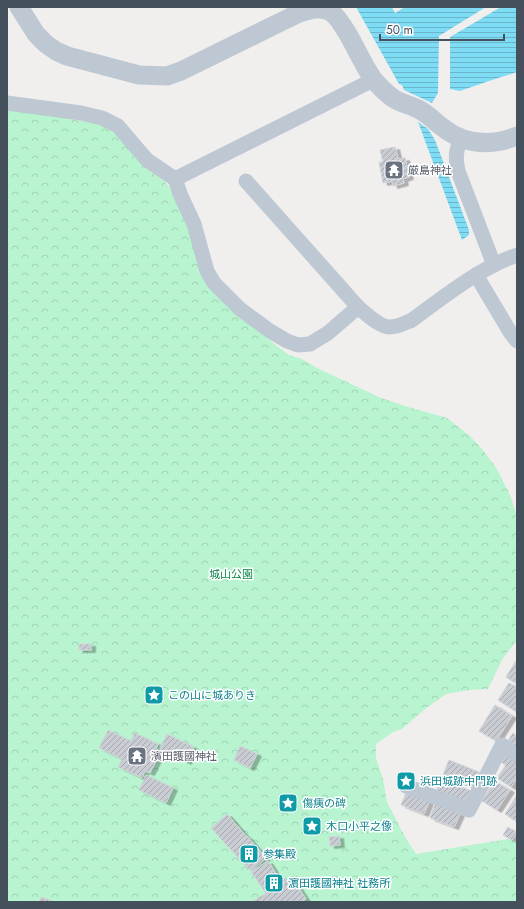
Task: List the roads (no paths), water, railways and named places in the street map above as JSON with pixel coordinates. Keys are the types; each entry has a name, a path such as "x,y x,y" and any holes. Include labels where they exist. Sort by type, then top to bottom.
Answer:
{"street":[{"path":"19,7 36,34 46,44 67,56 139,75 156,76 167,76 181,72 298,13 311,9 330,11 344,26 373,80 392,98 418,109 450,133 470,141 491,143 517,136"},
{"path":"175,179 373,80"},
{"path":"7,103 82,113 102,118 118,126 147,160 175,179 194,224 207,271 214,283 240,308 270,331 287,341 298,345 310,344 328,333 358,307"},
{"path":"461,138 456,152 458,171 494,265"},
{"path":"246,181 358,307 377,322 389,328 412,320 476,275 503,260 517,255"},
{"path":"476,275 515,335"},
{"path":"406,786 469,810 502,745 517,755"}],"water":[{"path":"356,7 392,7 395,13 405,7 486,7 439,36 438,93 432,103 404,90 402,85 399,84"},
{"path":"501,7 517,7 517,72 460,91 450,89 450,37"},
{"path":"418,122 428,129 435,140 469,230 469,235 462,240"}],"place":[{"name":"厳島神社","path":"394,170"},
{"name":"この山に城ありき","path":"154,695"},
{"name":"濱田護國神社","path":"137,756"},
{"name":"浜田城跡中門跡","path":"406,781"},
{"name":"傷痍の碑","path":"288,803"},
{"name":"木口小平之像","path":"312,826"},
{"name":"参集殿","path":"249,854"},
{"name":"濵田護國神社 社務所","path":"274,883"}],"park label":[{"name":"城山公園","path":"231,574"}]}
